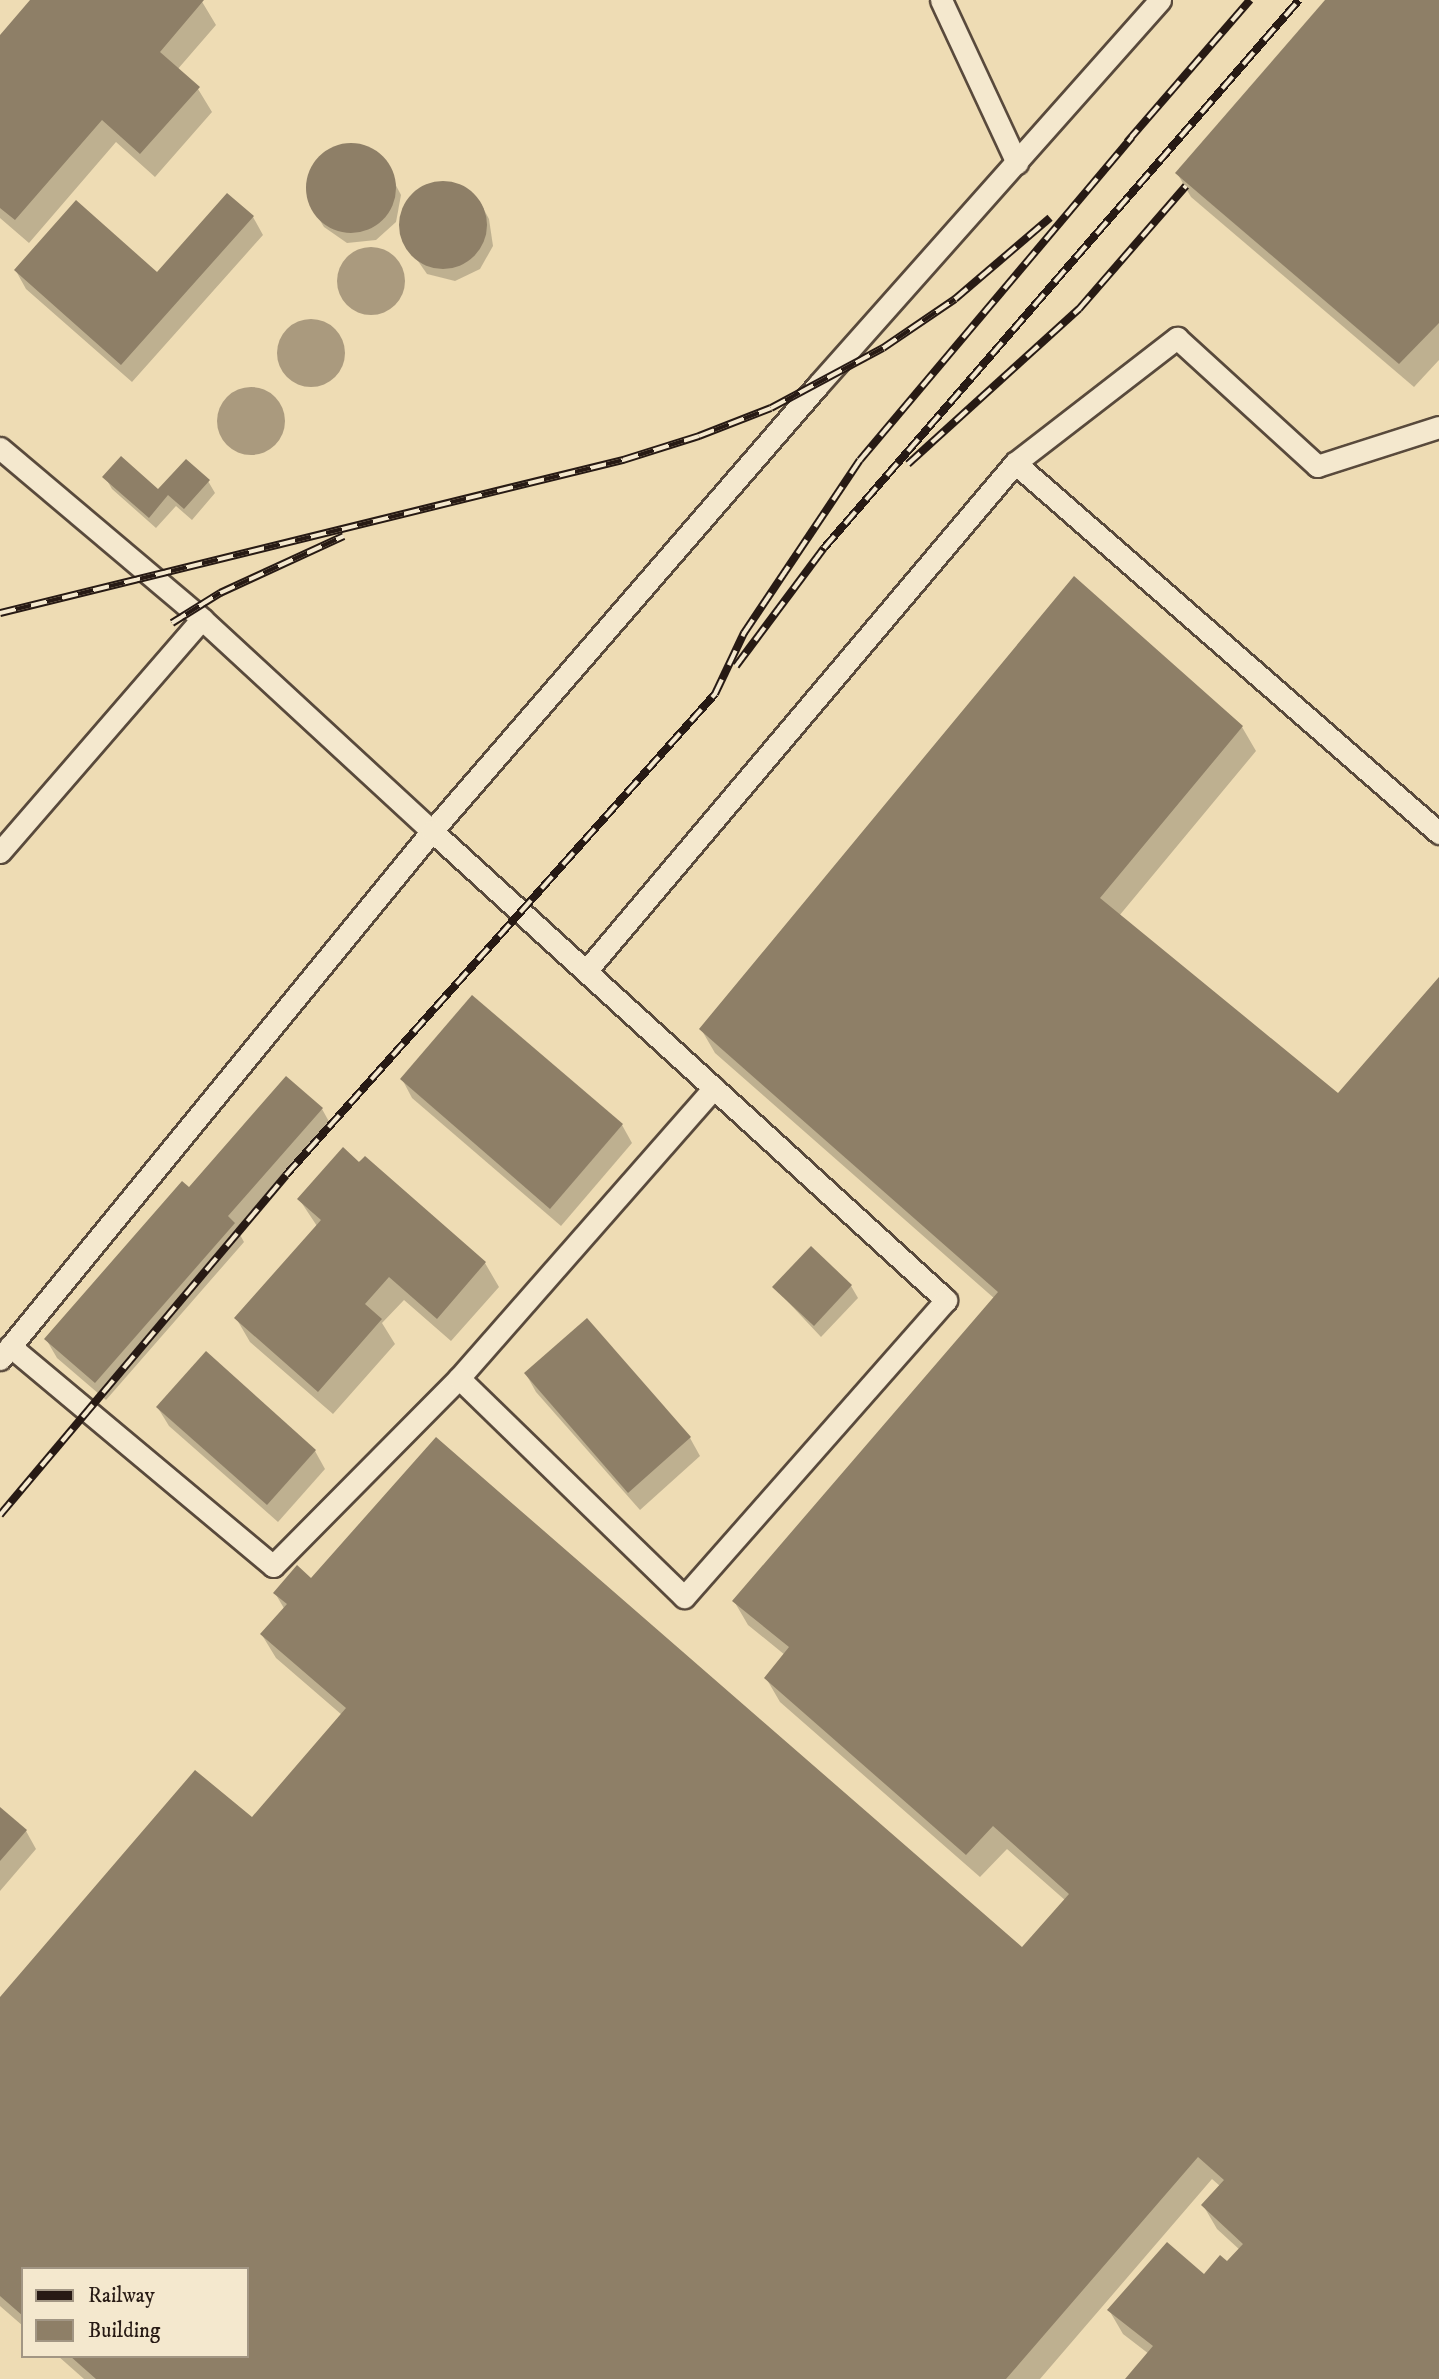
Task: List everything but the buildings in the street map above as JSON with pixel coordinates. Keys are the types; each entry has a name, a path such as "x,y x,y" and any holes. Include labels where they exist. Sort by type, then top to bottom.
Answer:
{"lane":[{"path":"941,0 1017,163"},
{"path":"714,1088 459,1378 273,1566 5,1352 432,831 818,385 1160,0"},
{"path":"586,971 1015,463 1177,338 1317,466 1439,427"},
{"path":"0,448 202,619 946,1300 684,1597 459,1378"},
{"path":"1015,463 1439,833"},
{"path":"0,852 202,619"}],"shaded area":[{"path":"371,247 384,250 395,257 402,268 405,281 402,294 395,305 384,312 371,315 358,312 347,305 340,294 337,281 340,268 347,257 358,250"},
{"path":"311,319 324,322 335,329 342,340 345,353 342,366 335,377 324,384 311,387 298,384 287,377 280,366 277,353 280,340 287,329 298,322"},
{"path":"251,387 264,390 275,397 282,408 285,421 282,434 275,445 264,452 251,455 238,452 227,445 220,434 217,421 220,408 227,397 238,390"}],"railway":[{"path":"1127,142 1250,0"},
{"path":"736,666 824,548 1299,0"},
{"path":"0,1515 286,1175 715,694 744,633 860,460 1132,137"},
{"path":"908,464 1079,309 1186,186"},
{"path":"0,613 623,460 699,436 771,408 883,348 955,299 1050,218"},
{"path":"172,623 220,593 344,536"}]}
